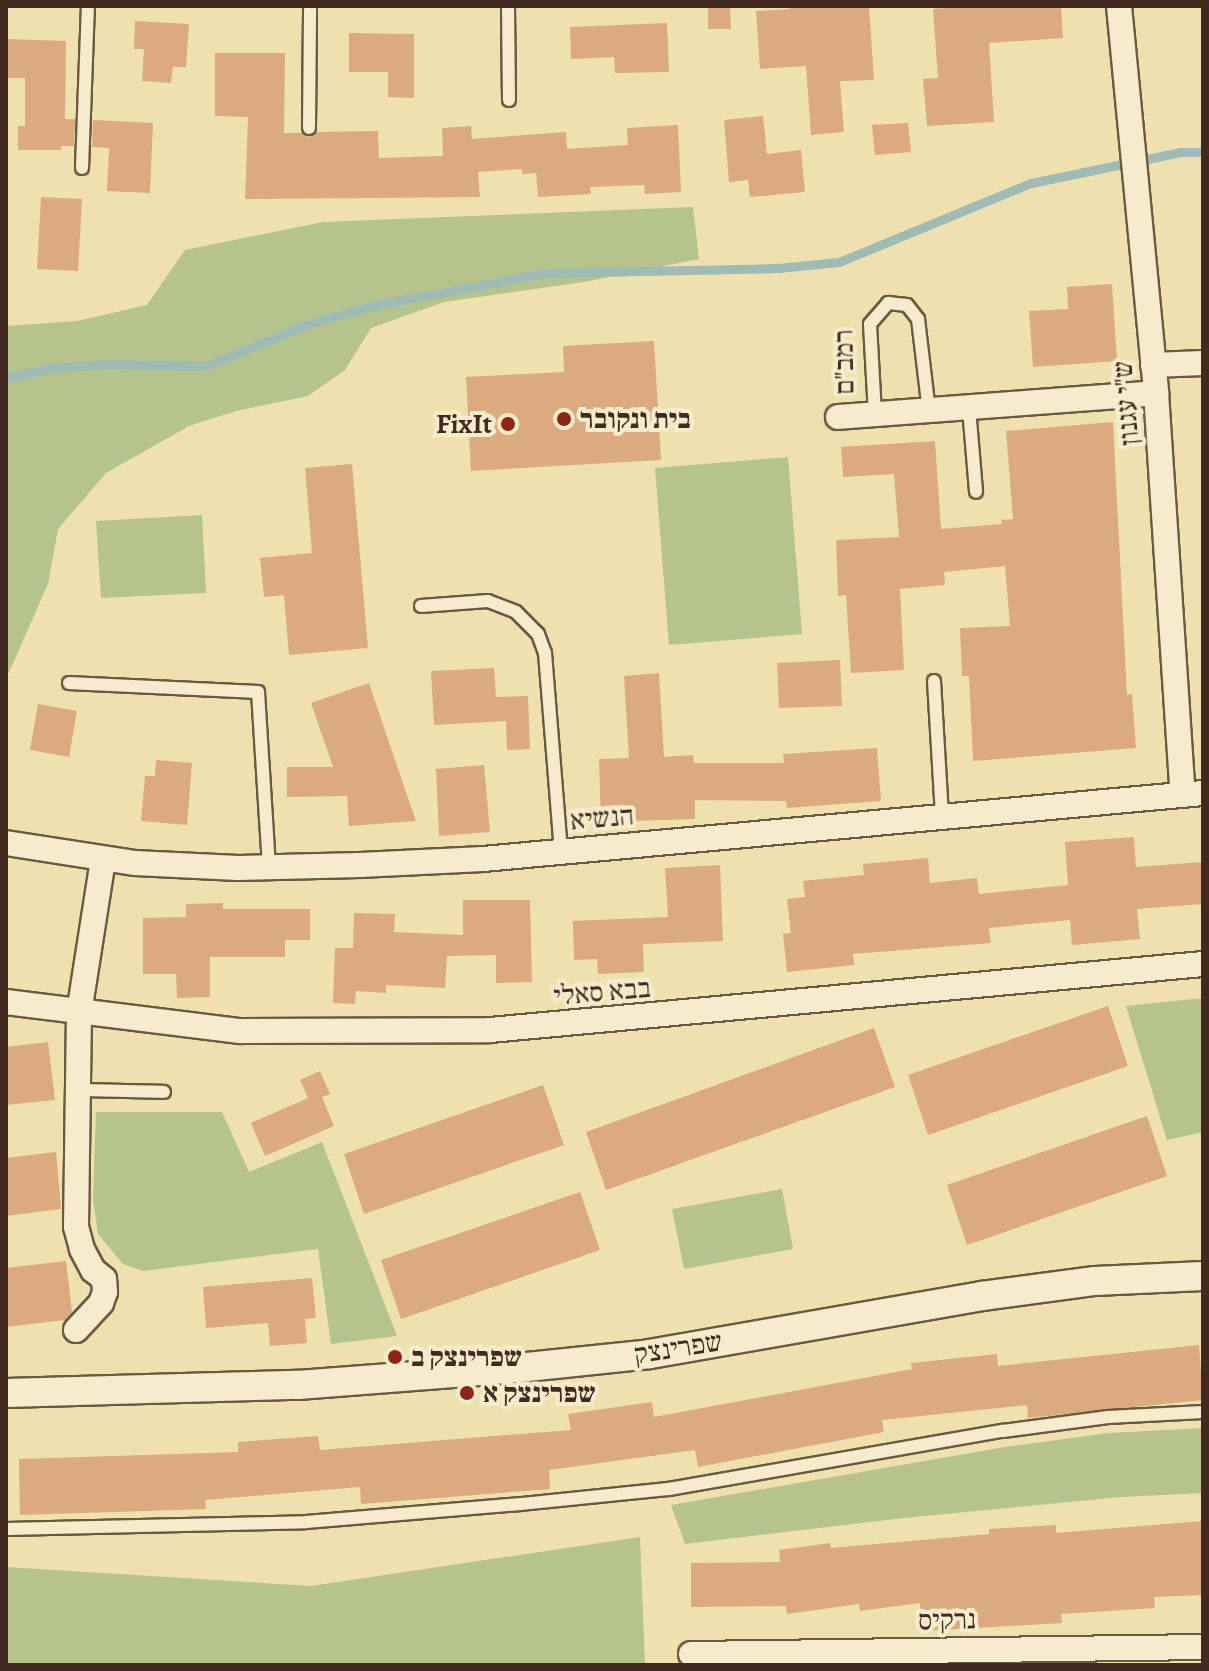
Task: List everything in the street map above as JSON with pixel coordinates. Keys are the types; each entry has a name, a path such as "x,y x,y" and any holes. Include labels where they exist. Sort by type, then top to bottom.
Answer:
{"street":[{"name":"ש\"י עגנון","path":"1119,6 1193,794"},
{"path":"1153,365 1203,363"},
{"name":"רמב\"ם","path":"838,417 1156,393"},
{"name":"הנשיא","path":"6,843 135,863 269,867 468,860 1193,794"},
{"path":"76,1330 101,1303 105,1292 104,1279 93,1270 82,1249 76,1227 79,1013 103,859"},
{"name":"בבא סאלי","path":"6,1002 240,1031 490,1030 1203,964"},
{"name":"שפרינצק","path":"6,1393 298,1385 508,1369 650,1354 1095,1281 1203,1276"},
{"name":"נרקיס","path":"691,1654 1203,1647"}],"lane":[{"path":"82,168 88,6"},
{"path":"309,128 310,6"},
{"path":"508,6 509,100"},
{"name":"רמב\"ם","path":"875,414 870,324 888,303 907,305 918,319 929,411"},
{"path":"969,408 976,492"},
{"path":"421,606 488,601 516,612 538,634 545,653 561,852"},
{"path":"934,681 942,817"},
{"path":"69,683 258,692 269,867"},
{"path":"78,1090 164,1092"},
{"path":"6,1529 306,1522 521,1504 669,1489 1048,1425 1108,1417 1203,1412"}],"green space":[{"path":"693,207 699,259 584,282 444,302 371,328 345,370 308,396 236,411 189,426 106,473 58,529 48,584 6,679 6,326 77,321 147,305 185,250 323,222"},
{"path":"788,457 802,634 669,645 655,468"},
{"path":"202,515 206,593 101,598 96,521"},
{"path":"1203,998 1203,1132 1167,1140 1126,1006"},
{"path":"96,1112 222,1112 249,1172 322,1142 397,1336 331,1344 318,1249 143,1271 123,1264 98,1234 93,1200"},
{"path":"782,1189 793,1249 684,1269 672,1209"},
{"path":"1203,1428 1203,1493 1121,1497 904,1518 685,1544 671,1505 1005,1447 1109,1433"},
{"path":"640,1537 645,1665 6,1665 6,1567 311,1586"}],"building":[{"path":"708,6 730,6 731,29 708,29"},
{"path":"789,6 869,6 874,80 840,81 844,132 811,135 806,66 760,69 756,11 790,9"},
{"path":"1061,6 1063,38 989,43 994,122 927,126 923,79 938,78 933,9"},
{"path":"135,21 189,24 186,67 173,67 171,83 142,81 144,49 134,49"},
{"path":"667,23 669,72 615,73 614,57 571,59 570,27"},
{"path":"349,33 414,34 414,98 388,97 388,72 349,72"},
{"path":"6,39 66,41 65,119 75,119 74,146 61,146 61,150 18,150 18,126 25,126 25,78 6,78"},
{"path":"215,53 285,53 284,133 301,133 310,137 317,132 378,131 379,158 443,156 442,128 471,126 472,139 566,132 567,149 628,145 627,128 678,125 681,192 645,194 644,185 590,187 591,194 538,197 536,173 522,174 522,169 478,172 480,197 245,199 248,117 215,116"},
{"path":"763,116 767,154 801,150 805,192 750,197 748,180 729,182 724,120"},
{"path":"93,120 153,123 150,193 107,191 109,148 92,147"},
{"path":"908,123 911,152 875,155 872,125"},
{"path":"41,197 82,199 78,271 37,269"},
{"path":"1112,284 1117,361 1033,367 1029,311 1068,309 1067,287"},
{"name":"בית ונקובר","path":"654,341 661,460 471,471 466,377 564,372 563,346"},
{"path":"1113,422 1127,695 1132,694 1136,748 973,761 969,676 962,676 960,628 1010,626 1005,566 944,572 945,585 900,589 904,670 851,673 846,595 838,596 836,540 899,537 894,474 843,477 841,447 935,441 941,529 1002,524 1001,520 1013,519 1006,431"},
{"path":"352,464 368,648 289,655 284,595 264,597 260,558 312,553 305,468"},
{"path":"840,660 842,706 779,708 777,663"},
{"path":"494,668 496,697 528,696 530,749 507,750 506,721 434,725 431,671"},
{"path":"659,673 664,757 693,755 694,763 784,763 783,754 877,748 881,801 787,808 786,801 695,800 695,819 601,822 599,759 629,758 624,676"},
{"path":"369,683 416,821 349,826 347,796 287,797 287,767 333,767 311,703"},
{"path":"38,704 77,711 69,757 30,750"},
{"path":"156,760 192,763 187,825 141,821 145,776 155,776"},
{"path":"484,765 490,832 439,836 436,769"},
{"path":"1134,837 1136,867 1203,862 1203,904 1137,909 1140,939 1072,945 1070,920 989,928 991,943 853,954 854,965 787,972 783,934 791,933 787,899 805,897 803,881 864,875 863,864 928,858 930,883 977,878 979,894 1068,885 1065,842"},
{"path":"720,865 723,941 643,944 644,972 598,974 597,959 574,960 573,921 668,917 665,868"},
{"path":"463,900 530,900 532,982 496,983 496,955 447,956 445,988 386,985 386,993 356,991 355,1004 333,1003 335,948 353,948 354,913 395,914 394,932 463,935"},
{"path":"223,903 223,909 310,909 310,940 285,940 285,957 210,957 210,997 177,998 176,974 143,974 143,918 186,917 186,904"},
{"path":"1108,1006 1128,1066 928,1135 908,1075"},
{"path":"874,1028 895,1087 606,1190 586,1132"},
{"path":"48,1042 55,1100 6,1105 6,1047"},
{"path":"320,1071 330,1094 322,1097 334,1126 265,1156 251,1123 308,1098 300,1080"},
{"path":"543,1085 564,1145 364,1214 344,1154"},
{"path":"1147,1116 1167,1176 967,1245 947,1185"},
{"path":"56,1152 61,1209 6,1216 6,1158"},
{"path":"580,1192 600,1250 401,1319 381,1260"},
{"path":"66,1261 72,1312 65,1320 6,1327 6,1268"},
{"path":"312,1278 316,1318 305,1319 307,1343 270,1346 268,1323 206,1328 203,1287"},
{"path":"1199,1345 1203,1400 1028,1418 1027,1405 882,1420 884,1432 698,1467 695,1450 549,1470 550,1489 361,1504 360,1487 205,1500 206,1509 20,1515 19,1459 238,1452 238,1442 318,1436 320,1450 571,1430 568,1414 652,1402 654,1417 912,1369 911,1363 997,1354 998,1366"},
{"path":"1203,1521 1203,1595 1154,1597 1155,1608 1061,1614 1062,1623 922,1631 920,1603 860,1611 859,1604 787,1614 786,1606 691,1607 691,1563 780,1562 779,1550 830,1543 831,1548 989,1534 989,1529 1056,1525 1056,1533"}],"waterway":[{"path":"6,378 53,368 108,364 206,366 306,325 372,306 545,273 778,268 839,262 1031,183 1181,152 1203,152"}],"place":[{"name":"בית ונקובר","path":"564,419"},
{"name":"FixIt","path":"508,424"},
{"name":"שפרינצק ב","path":"395,1357"},
{"name":"שפרינצק א","path":"467,1393"}]}
